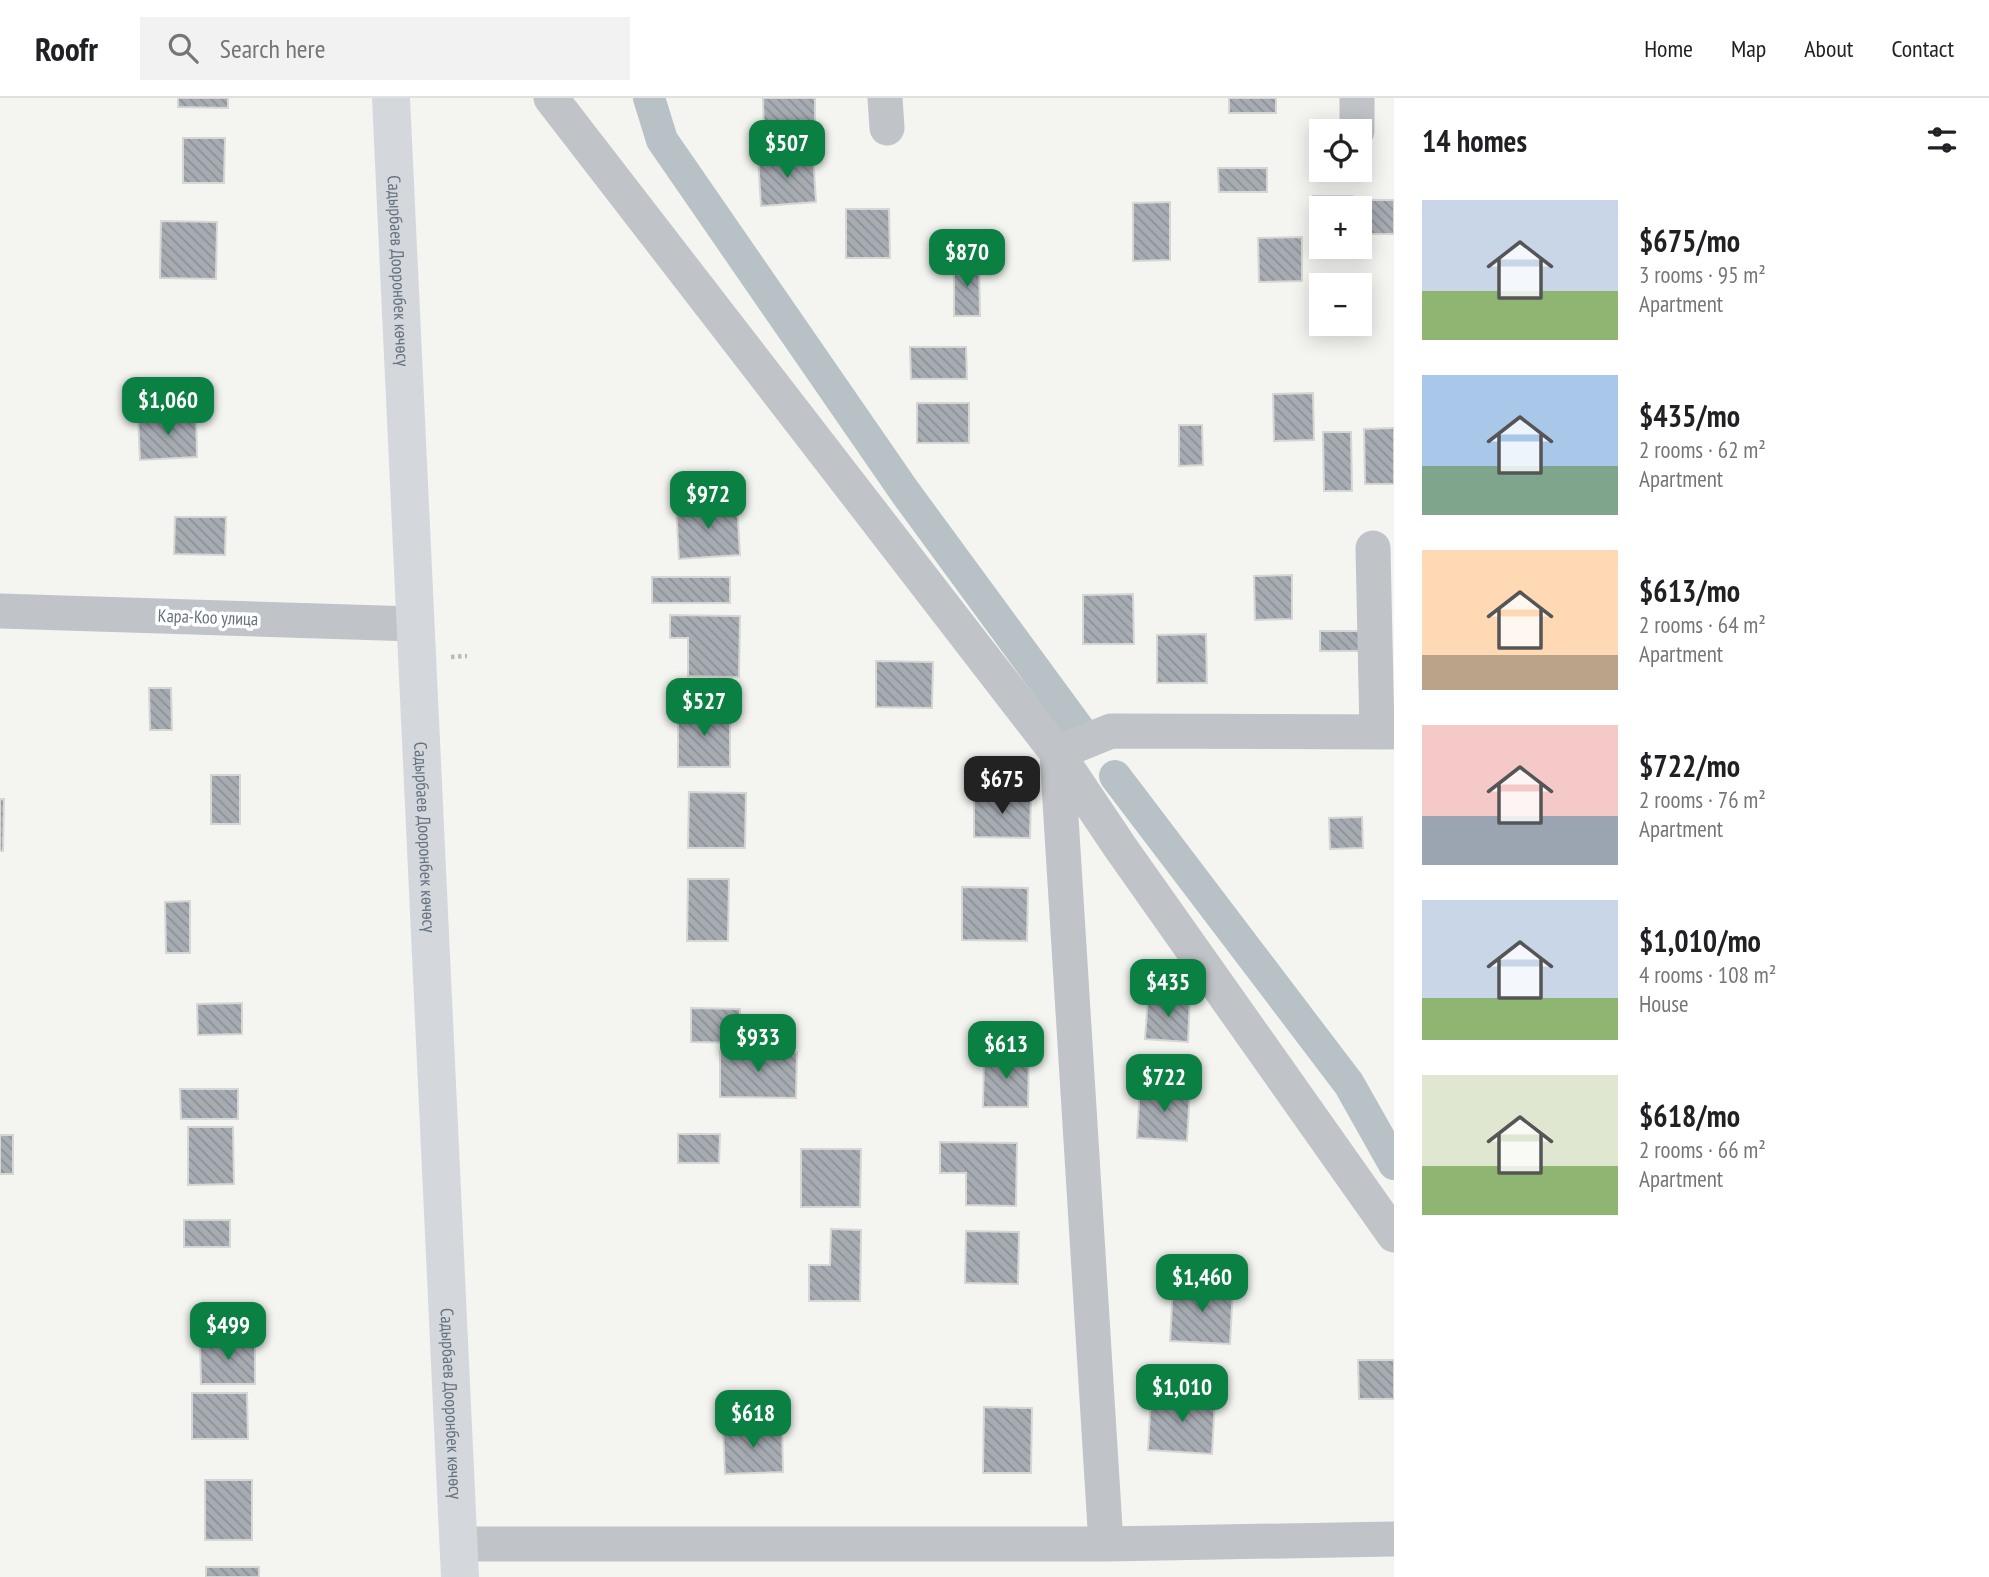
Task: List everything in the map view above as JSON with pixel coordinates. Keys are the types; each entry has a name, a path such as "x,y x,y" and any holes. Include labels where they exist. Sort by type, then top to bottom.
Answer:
{"main road":[{"name":"Садырбаев Дооронбек көчөсү","path":"391,98 460,1560"}],"street":[{"path":"551,98 1056,753 1394,1235"},
{"path":"1357,98 1357,119"},
{"path":"1056,753 1111,731 1386,732 1373,548"},
{"name":"Кара-Коо улица","path":"0,611 415,624"},
{"path":"1056,753 1106,1544"},
{"path":"460,1560 1394,1539"}],"building":[{"path":"178,98 228,98 228,108 178,107"},
{"path":"763,98 815,98 815,133 764,134"},
{"path":"1229,98 1276,98 1276,113 1229,113"},
{"path":"183,138 225,138 224,183 183,183"},
{"path":"813,153 816,202 761,206 758,157"},
{"path":"1218,168 1267,168 1267,192 1219,192"},
{"path":"1372,200 1394,200 1394,234 1372,234"},
{"path":"1170,202 1170,260 1133,261 1133,203"},
{"path":"846,209 889,209 890,258 846,258"},
{"path":"161,221 217,222 216,279 160,278"},
{"path":"1302,237 1302,281 1259,282 1258,238"},
{"path":"954,262 979,262 980,316 954,316"},
{"path":"910,347 966,347 967,379 911,379"},
{"path":"1313,393 1314,440 1274,441 1273,394"},
{"path":"917,403 969,403 969,443 917,443"},
{"path":"196,414 197,457 140,460 138,416"},
{"path":"1179,425 1202,425 1203,465 1179,466"},
{"path":"1394,428 1394,484 1365,484 1364,429"},
{"path":"1323,432 1351,432 1352,491 1324,491"},
{"path":"737,503 740,555 679,559 676,506"},
{"path":"175,517 226,517 225,555 174,554"},
{"path":"1292,575 1292,619 1255,620 1254,576"},
{"path":"652,577 730,577 730,603 652,603"},
{"path":"1133,594 1134,644 1083,644 1083,595"},
{"path":"670,615 740,616 739,677 688,676 688,638 670,638"},
{"path":"1320,631 1360,631 1360,651 1320,651"},
{"path":"1206,634 1207,683 1157,683 1157,635"},
{"path":"876,661 933,662 932,708 876,707"},
{"path":"149,688 171,688 172,730 150,730"},
{"path":"678,709 730,709 730,767 678,767"},
{"path":"211,775 240,775 240,824 211,824"},
{"path":"689,792 746,793 745,848 688,848"},
{"path":"974,794 1031,795 1030,838 974,837"},
{"path":"0,799 4,799 3,851 0,851"},
{"path":"1362,817 1363,848 1330,849 1329,818"},
{"path":"688,879 729,879 728,941 687,941"},
{"path":"962,887 1028,888 1027,941 962,940"},
{"path":"190,901 190,953 166,953 165,902"},
{"path":"1148,996 1190,998 1188,1042 1145,1039"},
{"path":"242,1003 242,1034 198,1035 197,1004"},
{"path":"691,1008 740,1009 740,1043 691,1042"},
{"path":"720,1051 797,1052 796,1098 720,1097"},
{"path":"984,1054 1029,1054 1028,1107 983,1107"},
{"path":"1140,1086 1190,1089 1187,1141 1137,1138"},
{"path":"180,1089 238,1089 238,1119 181,1119"},
{"path":"188,1127 233,1127 234,1184 188,1185"},
{"path":"678,1134 720,1134 719,1163 678,1163"},
{"path":"0,1135 13,1135 13,1174 0,1174"},
{"path":"940,1142 1017,1143 1016,1206 966,1205 966,1173 940,1173"},
{"path":"801,1149 861,1149 860,1207 801,1207"},
{"path":"184,1220 230,1220 230,1247 184,1247"},
{"path":"831,1229 861,1230 860,1301 809,1301 809,1265 830,1265"},
{"path":"966,1231 1019,1232 1018,1284 965,1283"},
{"path":"1173,1285 1233,1288 1230,1344 1170,1341"},
{"path":"200,1341 255,1341 255,1384 201,1384"},
{"path":"1358,1360 1394,1360 1394,1399 1359,1399"},
{"path":"192,1393 247,1393 248,1439 192,1439"},
{"path":"1151,1394 1215,1397 1212,1454 1148,1450"},
{"path":"984,1407 1032,1408 1031,1473 983,1473"},
{"path":"782,1427 783,1472 725,1474 723,1429"},
{"path":"205,1480 252,1480 252,1540 205,1540"},
{"path":"206,1567 259,1567 259,1577 206,1577"}],"waterway":[{"path":"649,98 662,140 905,492 1081,732"},
{"path":"1115,776 1349,1084 1394,1164"}]}
